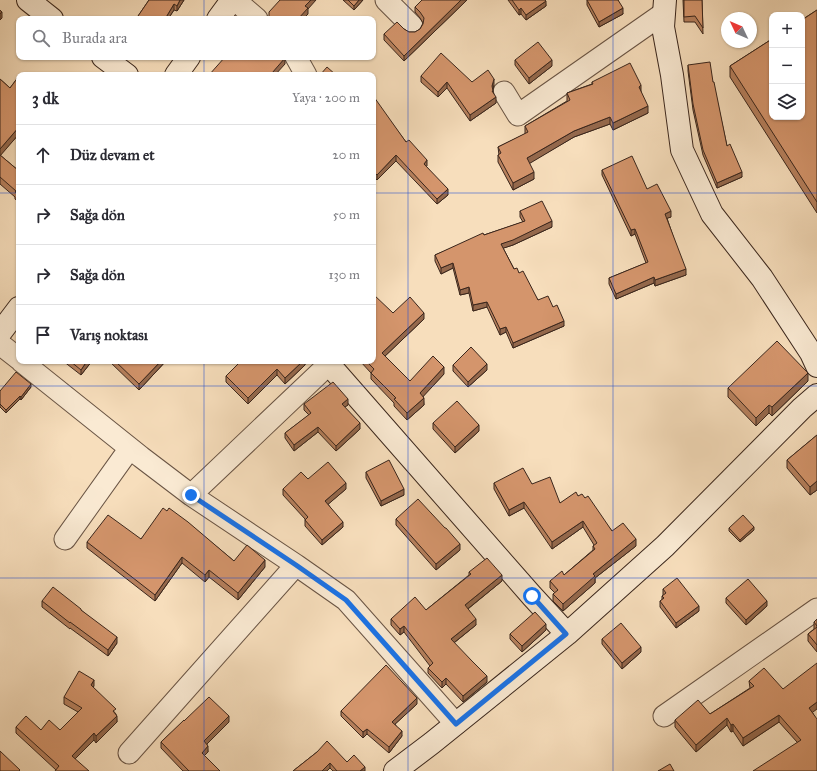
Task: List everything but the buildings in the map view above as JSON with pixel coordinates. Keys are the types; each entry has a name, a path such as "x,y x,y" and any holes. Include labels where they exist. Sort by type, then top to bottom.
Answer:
{"street":[{"path":"28,0 48,16"},
{"path":"220,16 233,0 253,16"},
{"path":"386,0 412,26"},
{"path":"504,92 518,115 665,6"},
{"path":"665,6 663,27 672,75 682,150 712,214 762,278 811,353 817,366"},
{"path":"107,60 123,72"},
{"path":"178,72 187,60"},
{"path":"298,60 304,72"},
{"path":"0,333 16,312"},
{"path":"0,344 16,357"},
{"path":"25,364 191,495 346,600 456,724"},
{"path":"191,495 327,364"},
{"path":"329,364 566,634"},
{"path":"395,771 456,724 566,634 665,546 802,408 817,395"},
{"path":"66,539 130,448"},
{"path":"129,753 296,565"},
{"path":"664,716 817,609"}],"route":[{"path":"191,495 346,600 456,724 566,634 532,596"}]}
